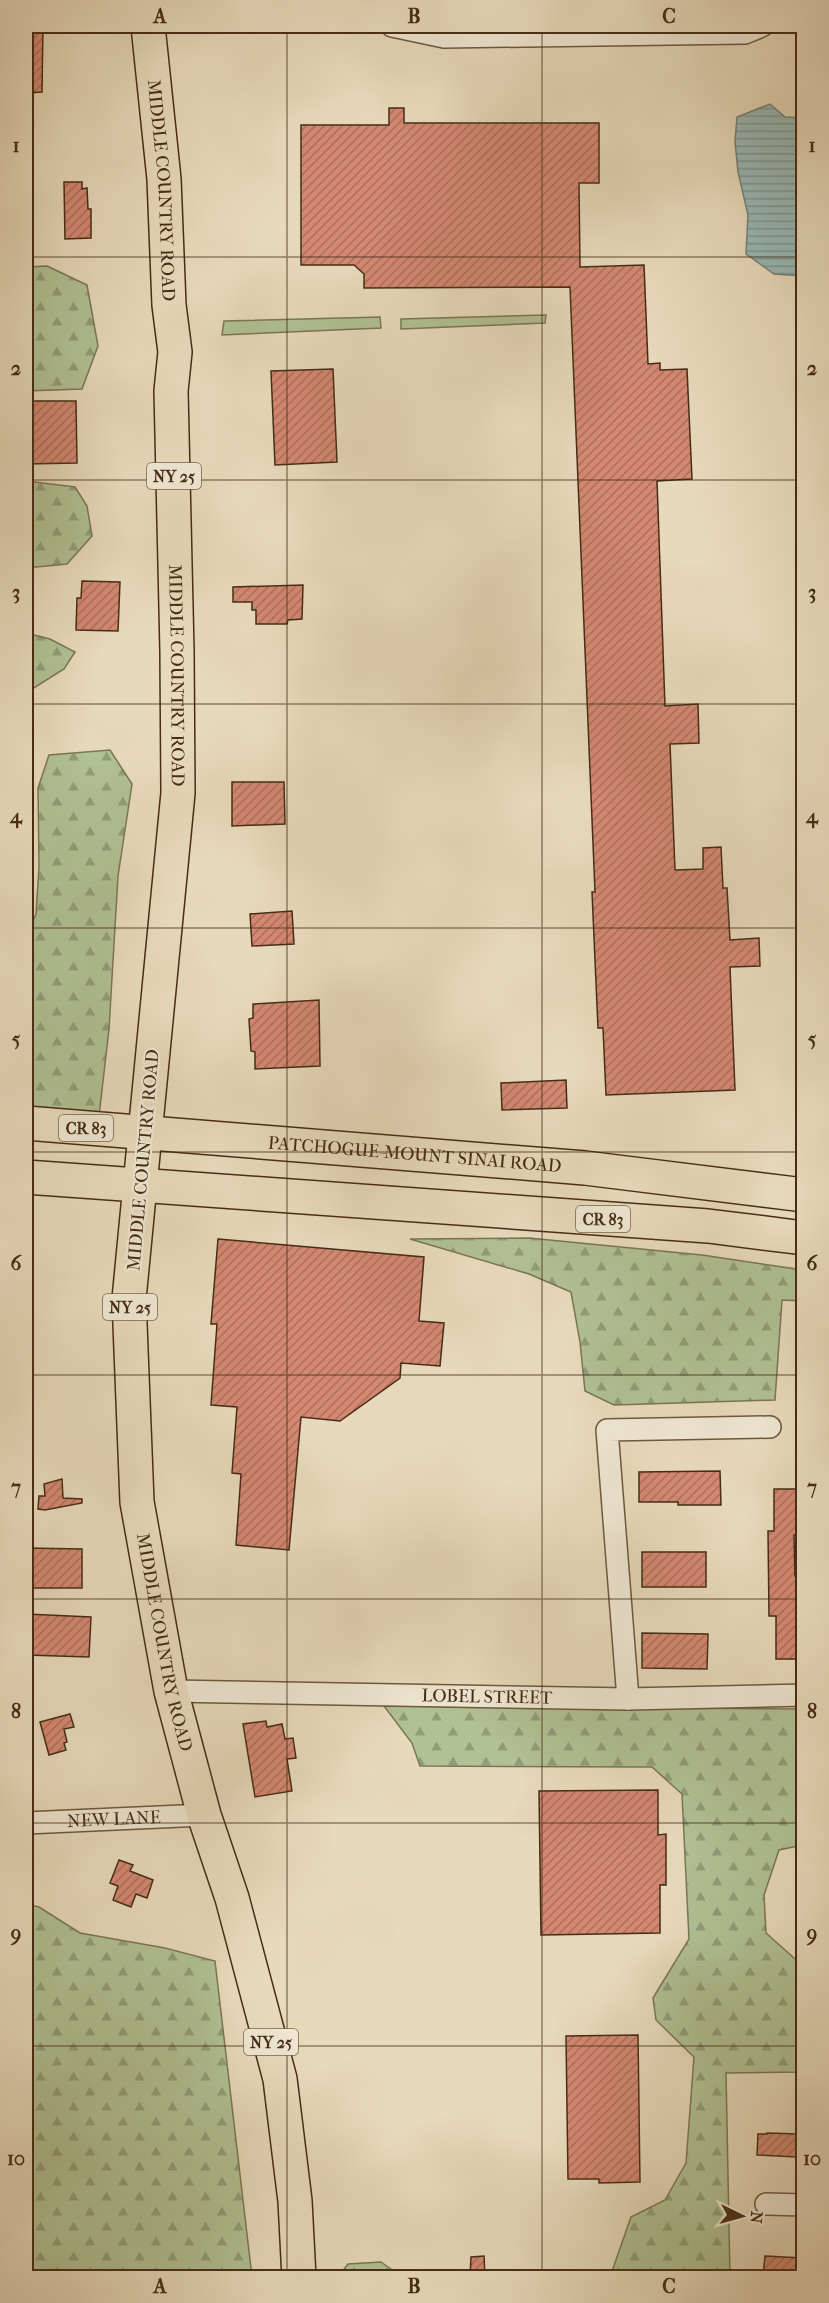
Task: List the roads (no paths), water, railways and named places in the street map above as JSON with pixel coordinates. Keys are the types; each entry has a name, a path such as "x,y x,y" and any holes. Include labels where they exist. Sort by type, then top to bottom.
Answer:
{"main road":[{"name":"MIDDLE COUNTRY ROAD","path":"148,26 164,179 169,305 175,352 171,391 178,793 163,927 129,1299 137,1502 171,1691 204,1815 232,1898 280,2079 295,2201 299,2277"},
{"name":"PATCHOGUE-MOUNT SINAI ROAD","path":"26,1123 585,1168 804,1195"},
{"name":"CR 83","path":"26,1178 708,1226 804,1238"}],"street":[{"path":"392,26 444,37 456,37 745,33 762,26"},
{"path":"628,1699 607,1430 770,1427"},
{"name":"LOBEL STREET","path":"171,1691 628,1699 804,1695"},
{"name":"NEW LANE","path":"26,1823 204,1815"},
{"path":"766,2204 804,2205"}],"water":[{"path":"770,104 785,117 803,118 803,276 774,274 746,254 748,215 738,172 735,142 737,117"}]}
